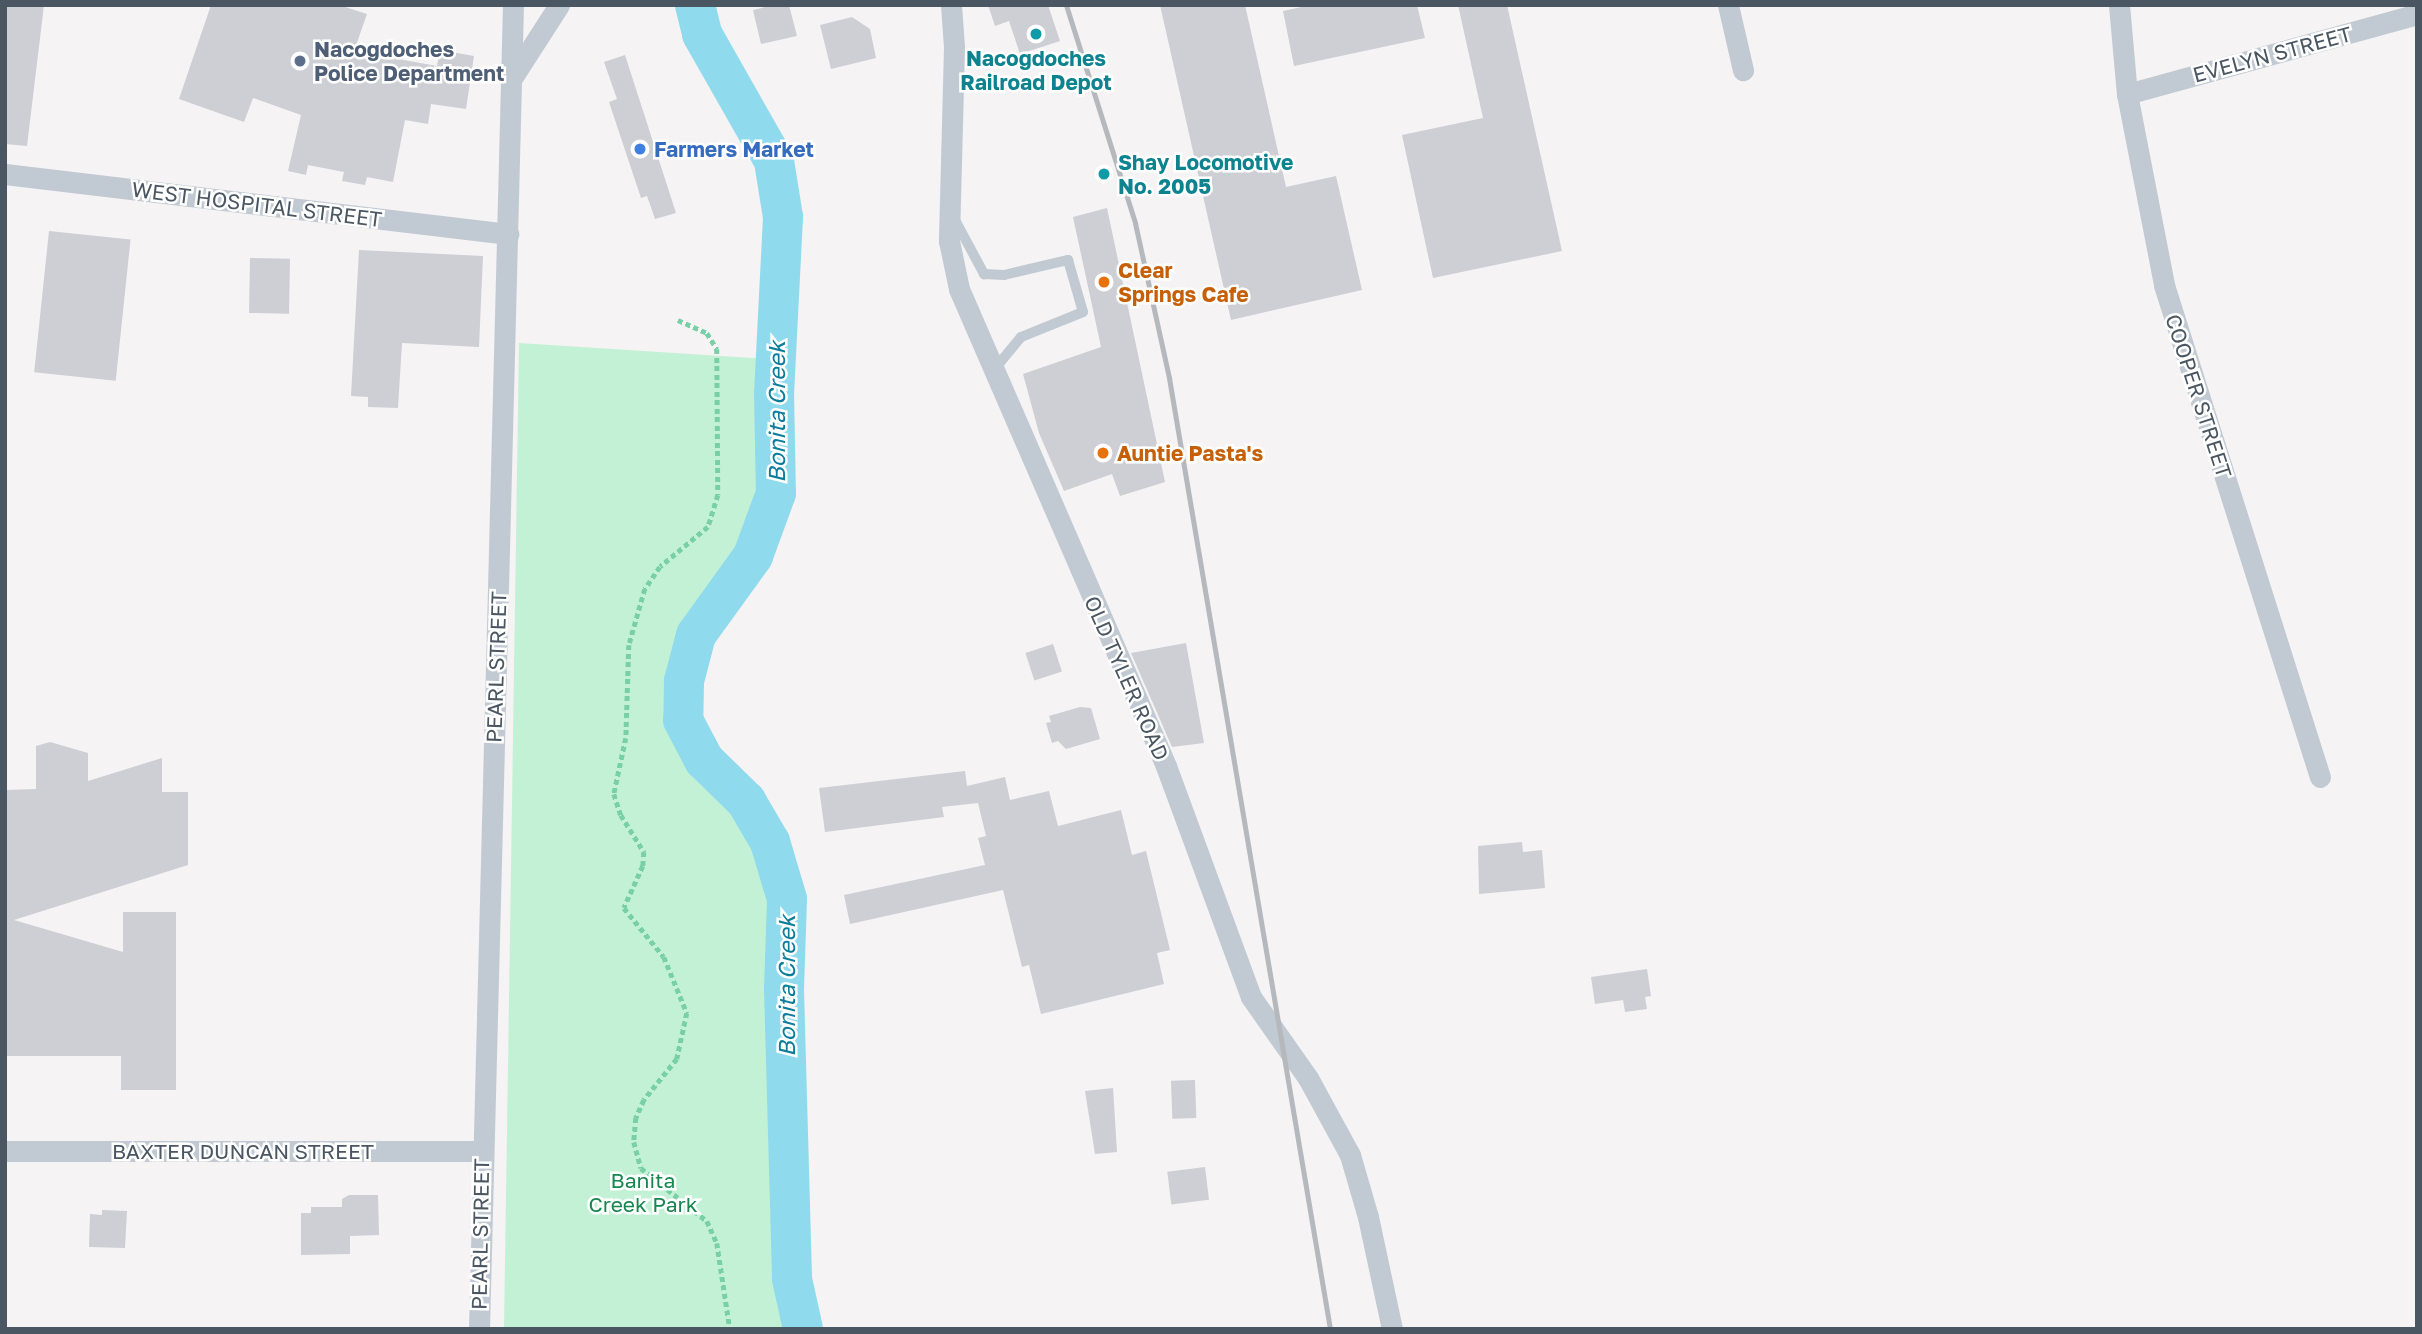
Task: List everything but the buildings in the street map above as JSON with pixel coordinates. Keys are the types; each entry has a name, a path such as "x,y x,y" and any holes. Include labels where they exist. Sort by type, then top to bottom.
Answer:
{"street":[{"name":"PEARL STREET","path":"479,1329 481,1151 513,5"},
{"path":"512,78 559,5"},
{"name":"OLD TYLER ROAD","path":"951,5 954,47 948,207 949,241 958,289 1166,766 1251,997 1308,1078 1350,1155 1368,1217 1392,1329"},
{"path":"1728,5 1743,70"},
{"name":"COOPER STREET","path":"2119,5 2127,94 2164,285 2320,777"},
{"name":"EVELYN STREET","path":"2127,94 2417,14"},
{"name":"WEST HOSPITAL STREET","path":"5,174 508,234"},
{"name":"BAXTER DUNCAN STREET","path":"5,1151 481,1151"}],"lane":[{"path":"948,207 984,274 1004,275 1069,260 1083,312 1021,337 993,371"}],"path":[{"path":"678,320 707,333 717,349 718,495 708,527 660,567 645,589 629,645 626,738 614,794 621,815 644,852 643,866 624,908 664,957 687,1013 677,1059 644,1100 636,1118 635,1142 641,1168 707,1221 717,1242 730,1329"}],"green space":[{"name":"Banita Creek Park","path":"519,343 767,359 772,495 749,554 692,632 678,680 677,722 698,765 741,809 761,844 776,900 782,1280 794,1329 504,1329"}],"waterway":[{"name":"Bonita Creek","path":"695,5 702,34 774,161 783,217 774,392 776,493 753,556 696,635 684,681 683,720 704,760 746,801 770,842 787,899 784,990 792,1279 803,1329"}],"railway":[{"path":"1066,5 1135,223 1169,378 1330,1329"}],"place":[{"name":"Nacogdoches Railroad Depot","path":"1036,34"},
{"name":"Nacogdoches Police Department","path":"300,61"},
{"name":"Farmers Market","path":"640,149"},
{"name":"Shay Locomotive No. 2005","path":"1104,174"},
{"name":"Clear Springs Cafe","path":"1104,282"},
{"name":"Auntie Pasta's","path":"1103,453"}]}
